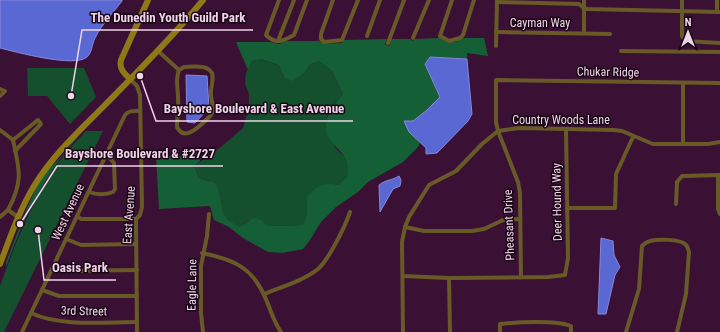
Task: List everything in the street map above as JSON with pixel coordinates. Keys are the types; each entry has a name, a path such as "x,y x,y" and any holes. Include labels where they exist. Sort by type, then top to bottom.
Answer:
{"main road":[{"path":"130,79 120,66 121,60 148,0"},
{"path":"0,264 18,216 34,186 57,153 158,50 193,13 203,0"}],"street":[{"path":"279,0 266,35 272,41 278,41 294,35 307,0"},
{"path":"278,41 294,0"},
{"path":"333,0 321,34 321,39 324,42 342,40 358,0"},
{"path":"367,36 380,0"},
{"path":"388,43 404,0"},
{"path":"413,38 428,0"},
{"path":"452,0 440,36 449,41 460,38 463,35 474,0"},
{"path":"584,0 584,33"},
{"path":"682,0 682,36 685,41 720,43"},
{"path":"496,46 497,1 579,4 584,8 718,12 717,0"},
{"name":"Cayman Way","path":"496,32 610,34"},
{"path":"158,50 179,70"},
{"path":"621,52 720,52"},
{"path":"184,67 205,67 212,72 212,111 210,116 193,132 183,134 177,127 178,98 176,75 179,70 184,67"},
{"name":"East Avenue","path":"130,79 139,90 140,111 142,207 140,215 136,219 137,332"},
{"name":"Chukar Ridge","path":"496,80 720,83"},
{"name":"Pheasant Drive","path":"496,80 498,131 518,182 520,193 521,277"},
{"path":"682,144 683,83"},
{"path":"0,88 5,91 0,96"},
{"name":"West Avenue","path":"22,332 106,154 128,112 140,111"},
{"path":"13,140 38,120 41,124 16,151"},
{"name":"Country Woods Lane","path":"403,332 402,242 405,227 429,185 456,171 482,144 498,131 519,128 614,130 622,131 633,137 653,144 720,142"},
{"path":"0,130 13,140 19,172 18,188 8,210 0,217"},
{"name":"Deer Hound Way","path":"521,277 548,277 565,275 568,258 566,130"},
{"path":"567,208 615,208 616,174 633,137"},
{"path":"89,192 96,194 110,194 115,189 114,163 106,154"},
{"path":"676,204 677,182 682,176 719,176 718,209 720,214"},
{"path":"8,210 18,216"},
{"path":"264,294 295,282 319,268 331,251 347,221 350,212"},
{"name":"Eagle Lane","path":"203,332 201,313 201,266 202,253 207,236 209,214"},
{"path":"77,216 81,219 136,219"},
{"path":"405,227 424,231 472,231 484,229 503,220 520,219"},
{"path":"66,239 81,245 136,244"},
{"path":"626,332 639,288 642,246 650,241 666,240 684,243 689,252 686,294 677,332"},
{"path":"202,253 232,261 241,266 255,280 264,294 281,332"},
{"path":"54,267 67,271 137,270"},
{"path":"403,276 449,278 521,277"},
{"path":"449,278 450,332"},
{"path":"42,290 51,294 66,296 137,296"},
{"name":"3rd Street","path":"31,313 41,318 66,322 137,322"},
{"path":"500,332 500,324 524,323 564,323 571,326 571,332"}],"green space":[{"path":"440,38 452,42 463,38 484,38 488,56 467,53 467,59 430,57 425,64 440,97 413,121 405,121 409,132 420,143 418,147 403,162 368,182 358,192 336,207 321,222 303,249 282,253 268,252 243,238 229,227 214,220 210,206 159,209 156,156 183,156 197,153 200,161 194,166 199,178 215,183 219,192 223,212 228,220 240,227 254,218 262,220 266,225 303,225 307,213 307,196 318,187 325,184 340,185 340,183 347,177 348,172 345,158 330,140 325,128 331,110 343,94 332,71 319,61 311,64 304,73 292,81 284,77 279,65 261,59 252,61 248,70 236,42 270,42 279,44 286,41 319,41 324,44 342,43 344,40 387,39 385,44 389,46 391,39 410,39 413,41 414,39"},
{"path":"260,59 279,65 284,77 304,73 311,64 319,61 332,71 343,94 334,104 327,116 325,127 336,149 345,157 348,168 347,177 340,183 340,185 331,184 307,196 307,213 303,225 266,225 262,220 247,222 240,228 228,220 210,181 199,178 194,166 221,147 243,128 249,108 249,94 245,84 246,73 252,61"},
{"path":"27,68 84,68 96,97 70,124 47,96 28,96"},
{"path":"86,131 103,131 4,332 0,332 0,286 16,243 28,216 50,175 66,152"},
{"path":"76,137 78,137 55,167 36,198 27,215 6,267 6,262 38,184 44,174 61,157"}],"water":[{"path":"0,0 122,1 104,23 94,40 89,55 80,60 71,61 45,58 0,48"},
{"path":"430,57 467,59 472,114 468,121 437,153 426,154 426,148 409,132 404,121 413,121 440,97 425,64"},
{"path":"186,75 207,76 209,108 195,123 187,122"},
{"path":"399,176 401,180 400,186 393,189 380,212 379,185"},
{"path":"601,238 613,241 614,255 620,267 615,275 606,314 598,314"}],"place":[{"name":"Bayshore Boulevard & East Avenue","path":"140,76"},
{"name":"The Dunedin Youth Guild Park","path":"71,96"},
{"name":"Bayshore Boulevard & #2727","path":"20,224"},
{"name":"Oasis Park","path":"38,230"}]}
